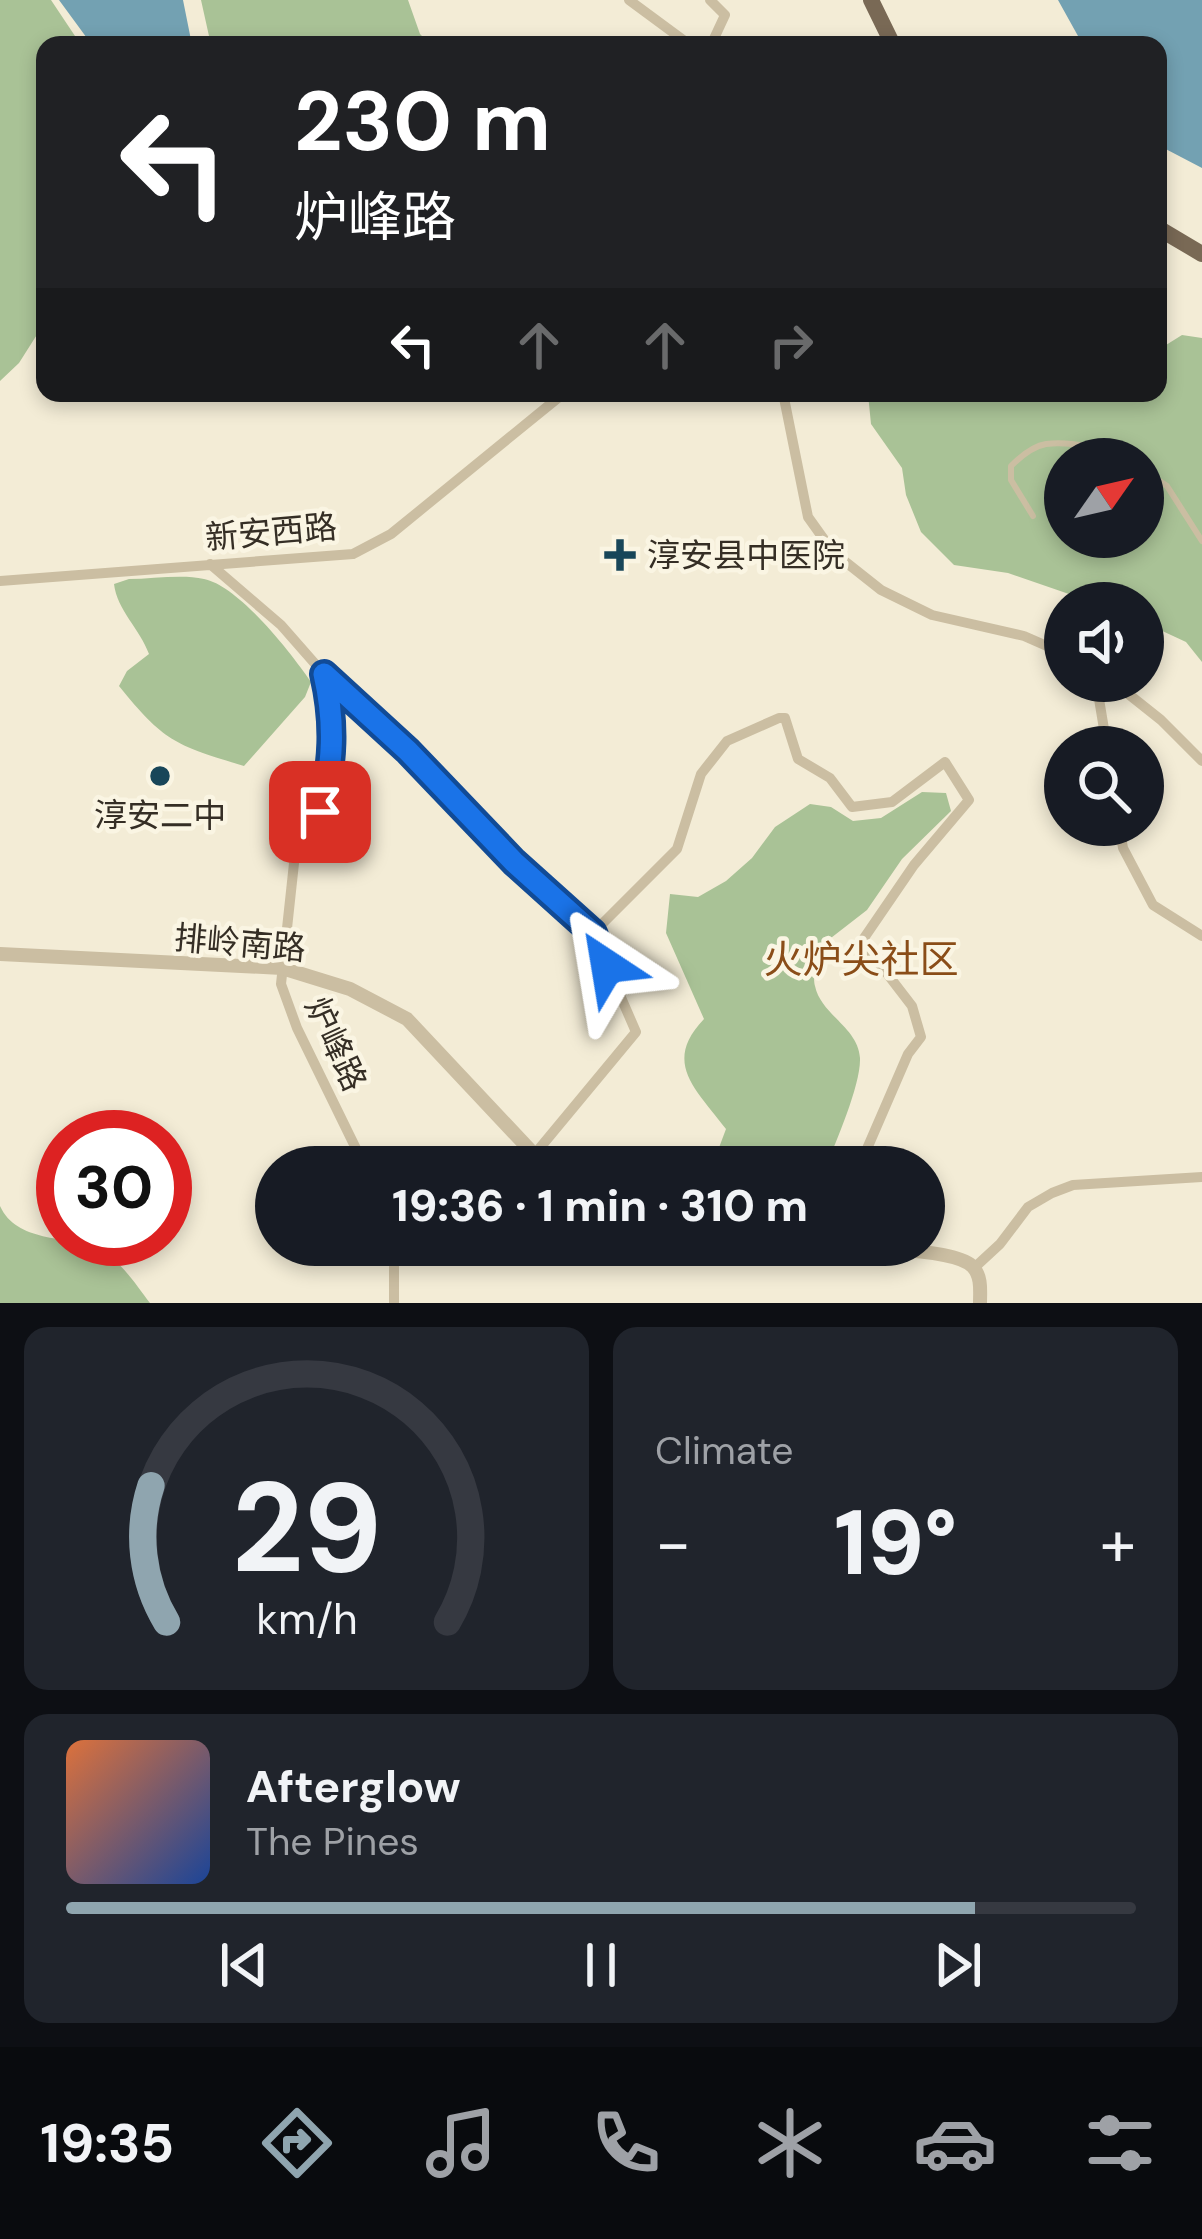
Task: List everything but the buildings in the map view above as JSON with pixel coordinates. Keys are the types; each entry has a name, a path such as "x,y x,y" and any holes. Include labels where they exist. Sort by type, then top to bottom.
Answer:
{"main road":[{"path":"871,0 889,36"},
{"path":"1167,233 1202,254"}],"street":[{"path":"629,0 678,36"},
{"path":"710,0 724,14 715,36"},
{"name":"新安西路","path":"0,581 352,554 391,534 553,402"},
{"path":"784,402 808,517 833,551 881,590 932,615 1044,645"},
{"path":"210,564 280,625 514,862 593,933 636,1032 551,1146"},
{"name":"炉峰路","path":"324,674 333,712 331,774 320,812 295,854 282,968 284,998 354,1146"},
{"path":"1138,702 1202,761"},
{"path":"593,933 677,849 701,774 727,741 785,718 798,759 830,778 852,807 892,802 945,762 969,800 914,865 862,940 912,1006 921,1037 908,1054 868,1146"},
{"path":"1123,846 1153,905 1202,936"},
{"name":"排岭南路","path":"0,954 282,968 350,989 407,1019 526,1146"},
{"path":"974,1268 1028,1207 1052,1192 1073,1185 1202,1177"},
{"path":"945,1257 974,1268 980,1280 980,1303"},
{"path":"394,1266 394,1303"}],"lane":[{"path":"1033,516 1011,481 1011,466 1044,444"},
{"path":"1164,484 1202,541"}],"green space":[{"path":"0,0 51,0 75,36 36,36 36,336 0,381"},
{"path":"201,0 408,0 422,36 209,36"},
{"path":"1182,335 1202,338 1202,662 1186,642 1164,632 1164,582 1044,585 1008,573 954,565 921,532 906,495 902,468 871,424 869,402 1167,402 1167,344"},
{"path":"186,577 218,584 263,622 311,682 305,697 244,766 173,740 119,686 127,671 149,654 116,593 114,584"},
{"path":"922,792 946,793 951,811 902,859 867,910 818,948 815,986 824,1005 853,1038 860,1058 834,1146 720,1146 726,1129 695,1088 685,1063 692,1035 704,1019 666,933 670,894 698,897 726,881 752,858 775,827 810,804 831,807 853,821 881,818"},
{"path":"0,1206 18,1226 36,1234 36,1266 120,1266 150,1303 0,1303"}],"water":[{"path":"59,0 183,0 190,36 85,36"},
{"path":"1058,0 1202,0 1202,168 1167,150 1167,36 1078,36"}],"place":[{"name":"淳安县中医院","path":"620,555"},
{"name":"淳安二中","path":"160,776"}],"district":[{"name":"火炉尖社区","path":"861,959"}],"route":[{"path":"320,812 331,774 333,712 324,674 408,751 514,862 593,933 607,966"}]}
